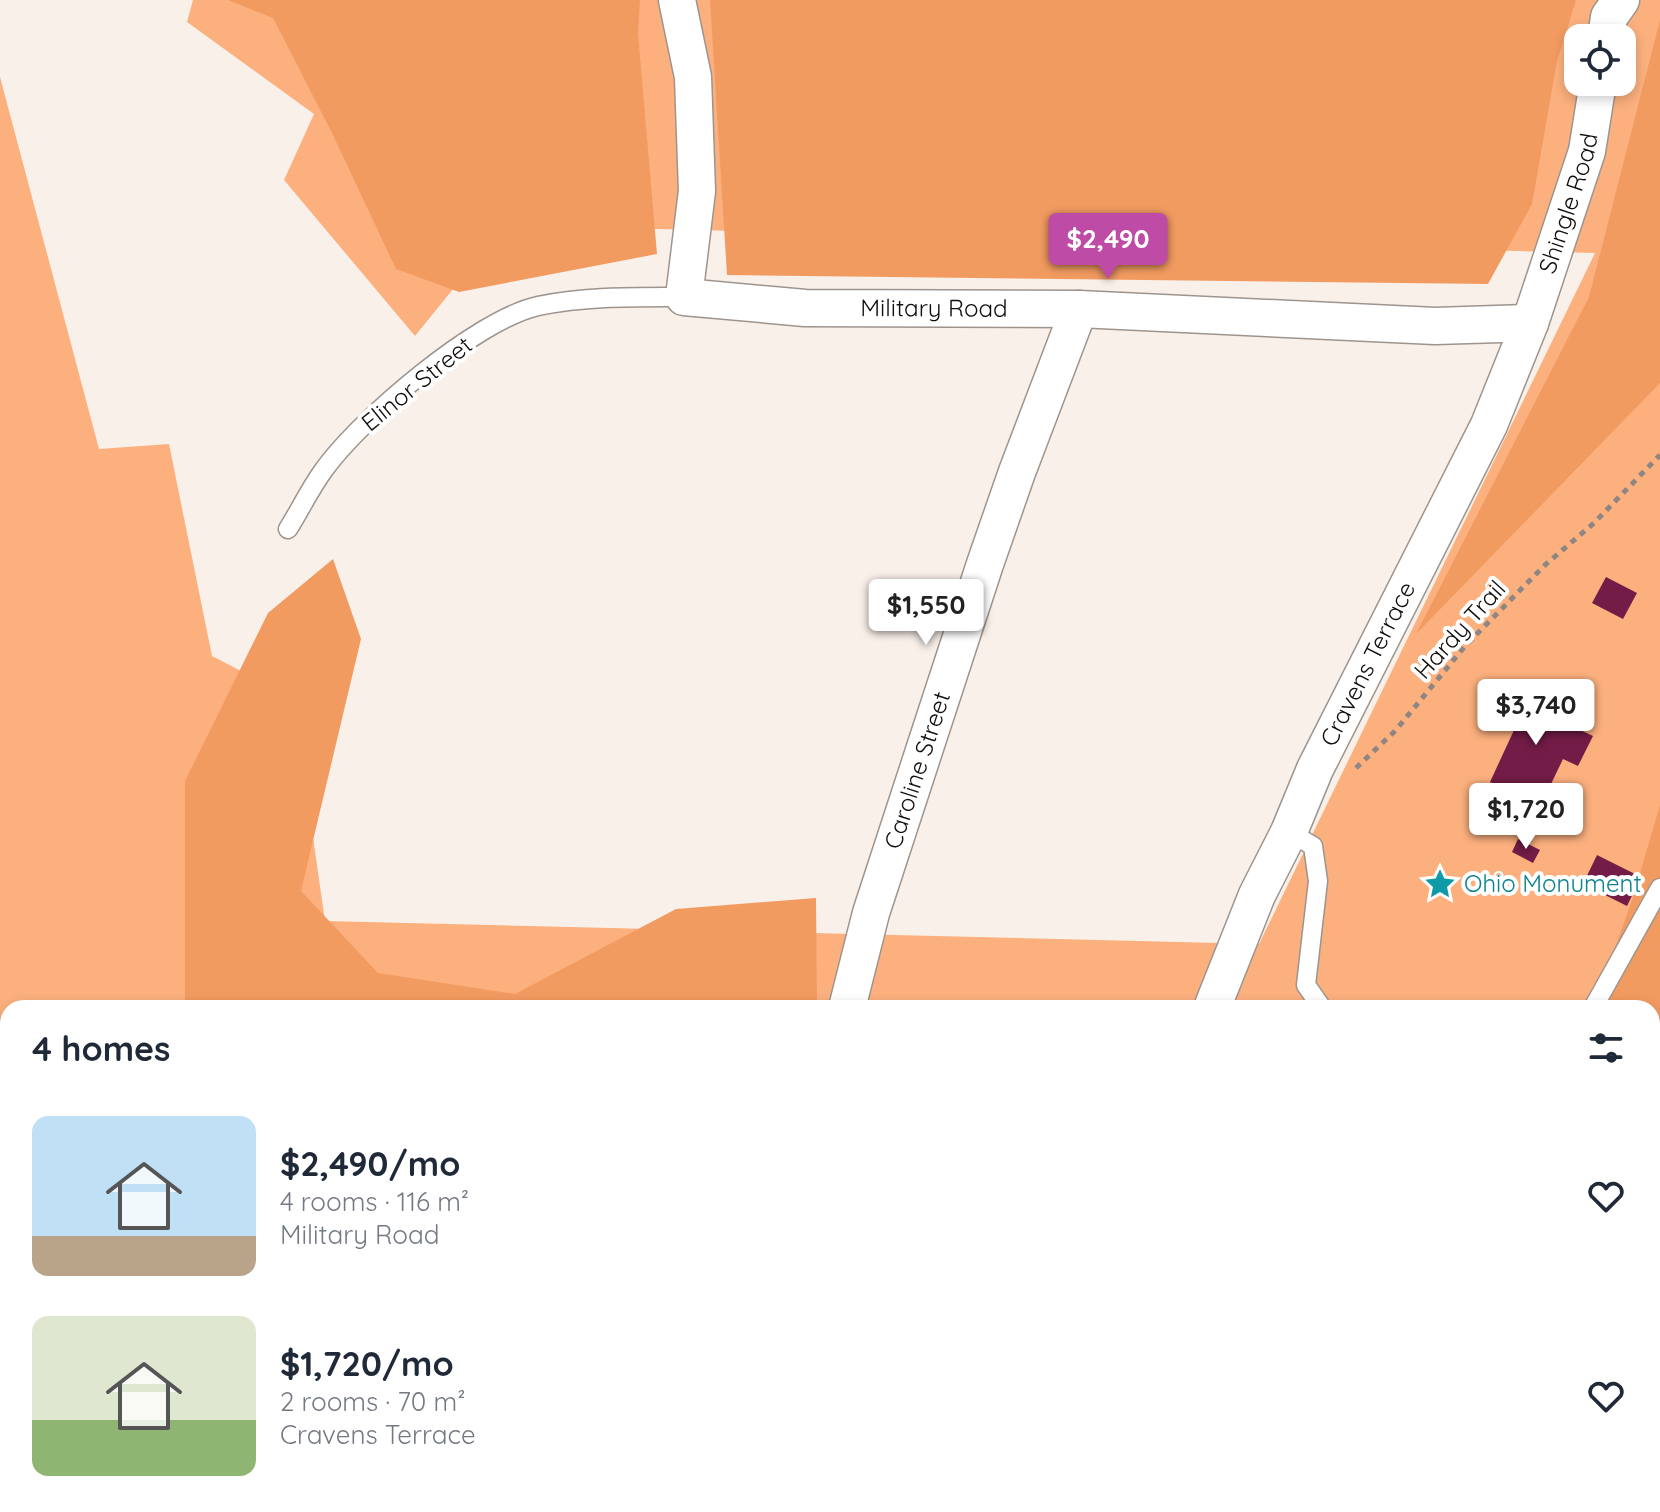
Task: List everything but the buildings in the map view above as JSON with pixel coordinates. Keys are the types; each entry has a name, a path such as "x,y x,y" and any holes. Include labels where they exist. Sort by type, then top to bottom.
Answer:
{"street":[{"path":"677,0 693,77 697,191 684,297"},
{"path":"1608,24 1609,17 1621,0"},
{"name":"Shingle Road","path":"1530,323 1587,151 1596,96"},
{"name":"Military Road","path":"684,297 805,308 1079,309 1435,326 1530,323"},
{"name":"Caroline Street","path":"849,1000 871,913 980,579 1079,309"},
{"name":"Cravens Terrace","path":"1215,1000 1257,895 1289,832 1315,769 1489,425 1530,323"}],"lane":[{"name":"Elinor Street","path":"288,529 323,470 373,415 471,336 535,307 596,297 684,297"},
{"path":"1289,832 1313,846 1318,881 1306,985 1316,1000"},
{"path":"1597,1000 1660,888"}],"path":[{"name":"Hardy Trail","path":"1353,772 1395,731 1466,645 1545,565 1594,523 1660,455"}],"shaded area":[{"path":"193,0 1660,0 1660,1000 0,1000 0,77 99,449 169,444 212,656 293,698 325,921 1259,944 1595,253 505,225 415,336 284,180 314,114 187,22"},
{"path":"228,0 640,0 638,33 657,254 459,292 396,269 273,18"},
{"path":"710,0 1576,0 1569,24 1564,24 1564,39 1557,61 1532,204 1488,284 727,275"},
{"path":"1660,20 1660,383 1416,634 1589,297"},
{"path":"333,559 361,639 301,891 378,973 515,994 676,909 816,898 817,1000 185,1000 185,781 268,613"},
{"path":"1660,805 1660,1000 1597,1000 1633,897"}],"place":[{"name":"Ohio Monument","path":"1440,884"}]}
